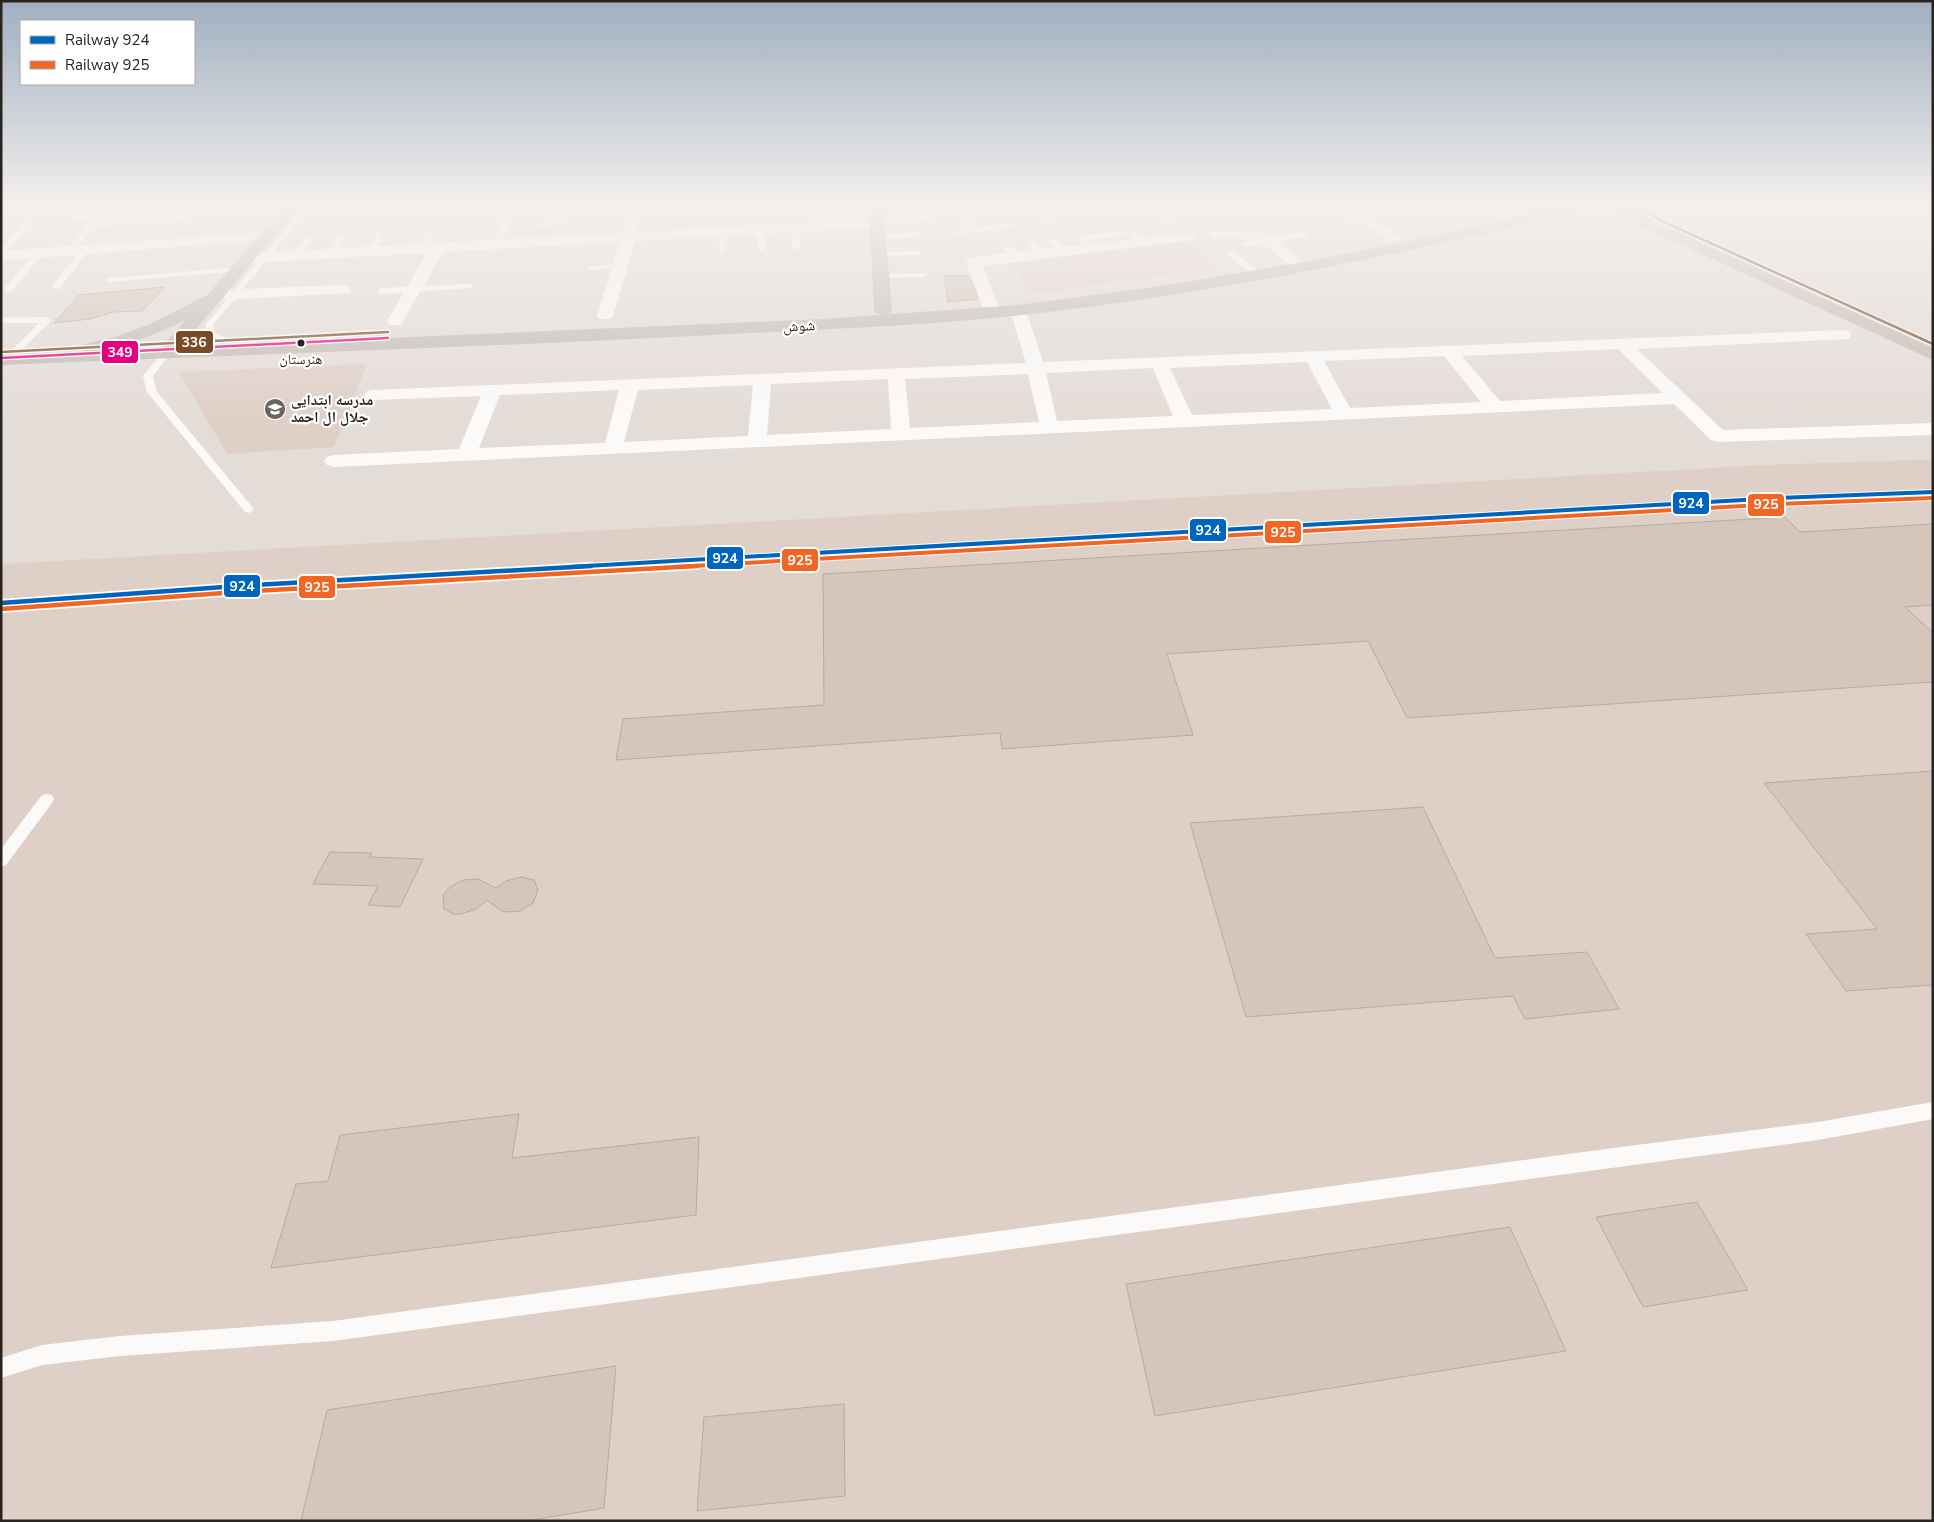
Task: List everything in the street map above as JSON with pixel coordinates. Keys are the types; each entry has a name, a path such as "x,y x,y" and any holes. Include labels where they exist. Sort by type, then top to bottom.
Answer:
{"main road":[{"path":"171,348 225,295 236,276"},
{"name":"شوش","path":"6,355 171,348 388,332 597,336 885,321 1018,310 1139,295 1259,276"},
{"path":"1761,276 1933,355"},
{"path":"1783,276 1933,344"},
{"path":"6,355 91,348"}],"street":[{"path":"388,332 418,276"},
{"path":"605,316 617,276"},
{"path":"881,276 883,310"},
{"path":"979,276 992,312"},
{"path":"91,348 146,334 225,295 342,290"},
{"path":"1018,310 1036,368 1049,427"},
{"path":"373,395 1843,335"},
{"path":"1622,344 1718,436 1933,429"},
{"path":"1449,351 1495,407"},
{"path":"1312,356 1344,414"},
{"path":"1159,363 1185,421"},
{"path":"896,374 901,434"},
{"path":"757,441 762,379"},
{"path":"613,447 630,385"},
{"path":"467,454 493,390"},
{"path":"334,461 1678,398"}],"lane":[{"path":"8,290 20,276"},
{"path":"56,286 62,276"},
{"path":"109,280 141,276"},
{"path":"210,334 210,324 225,295 245,276"},
{"path":"381,291 469,286"},
{"path":"5,320 46,320 6,355"},
{"path":"91,348 171,348 223,341 388,332"},
{"path":"223,341 210,334 171,348 148,376 152,392 249,510"},
{"path":"1,861 48,799"},
{"path":"1,1368 42,1355 120,1346 333,1331 709,1282 1130,1222 1818,1131 1933,1110"}],"shaded area":[{"path":"1019,276 1161,276 1032,294"},
{"name":"مدرسه ابتدایی جلال ال احمد","path":"367,364 334,447 227,454 179,372"},
{"path":"1933,460 1933,1521 1,1521 1,564 1766,465"}],"building":[{"path":"944,276 969,276 978,299 948,302"},
{"path":"165,287 142,311 113,312 90,319 54,323 79,295"},
{"path":"1785,517 1800,532 1933,524 1933,605 1905,607 1933,633 1933,682 1407,718 1368,641 1167,654 1193,735 1002,749 1000,733 616,760 623,719 824,705 823,574"},
{"path":"1933,771 1933,985 1846,991 1806,934 1877,929 1764,783"},
{"path":"1423,807 1495,958 1587,952 1619,1009 1525,1019 1513,996 1246,1017 1190,823"},
{"path":"330,852 372,853 370,857 423,859 400,907 368,905 378,886 313,884"},
{"path":"521,877 534,880 538,890 533,903 520,911 505,912 487,900 476,909 461,914 454,914 444,909 443,895 450,887 463,880 478,879 496,888 506,881"},
{"path":"519,1114 512,1158 699,1137 696,1215 271,1268 296,1184 328,1181 340,1135"},
{"path":"1697,1202 1748,1290 1643,1307 1596,1217"},
{"path":"1510,1227 1566,1351 1155,1416 1126,1284"},
{"path":"616,1366 604,1508 526,1521 301,1521 327,1410"},
{"path":"844,1404 845,1496 697,1511 704,1417"}],"rail line":[{"name":"924","path":"1,603 252,585 1778,498 1933,492"},
{"name":"925","path":"1,609 252,591 1778,504 1933,498"}],"transit line":[{"name":"336","path":"1783,276 1933,344"},
{"name":"336","path":"1,352 388,332"},
{"name":"349","path":"1,358 388,338"}],"place":[{"name":"هنرستان","path":"301,343"},
{"name":"مدرسه ابتدایی جلال ال احمد","path":"275,409"}]}
